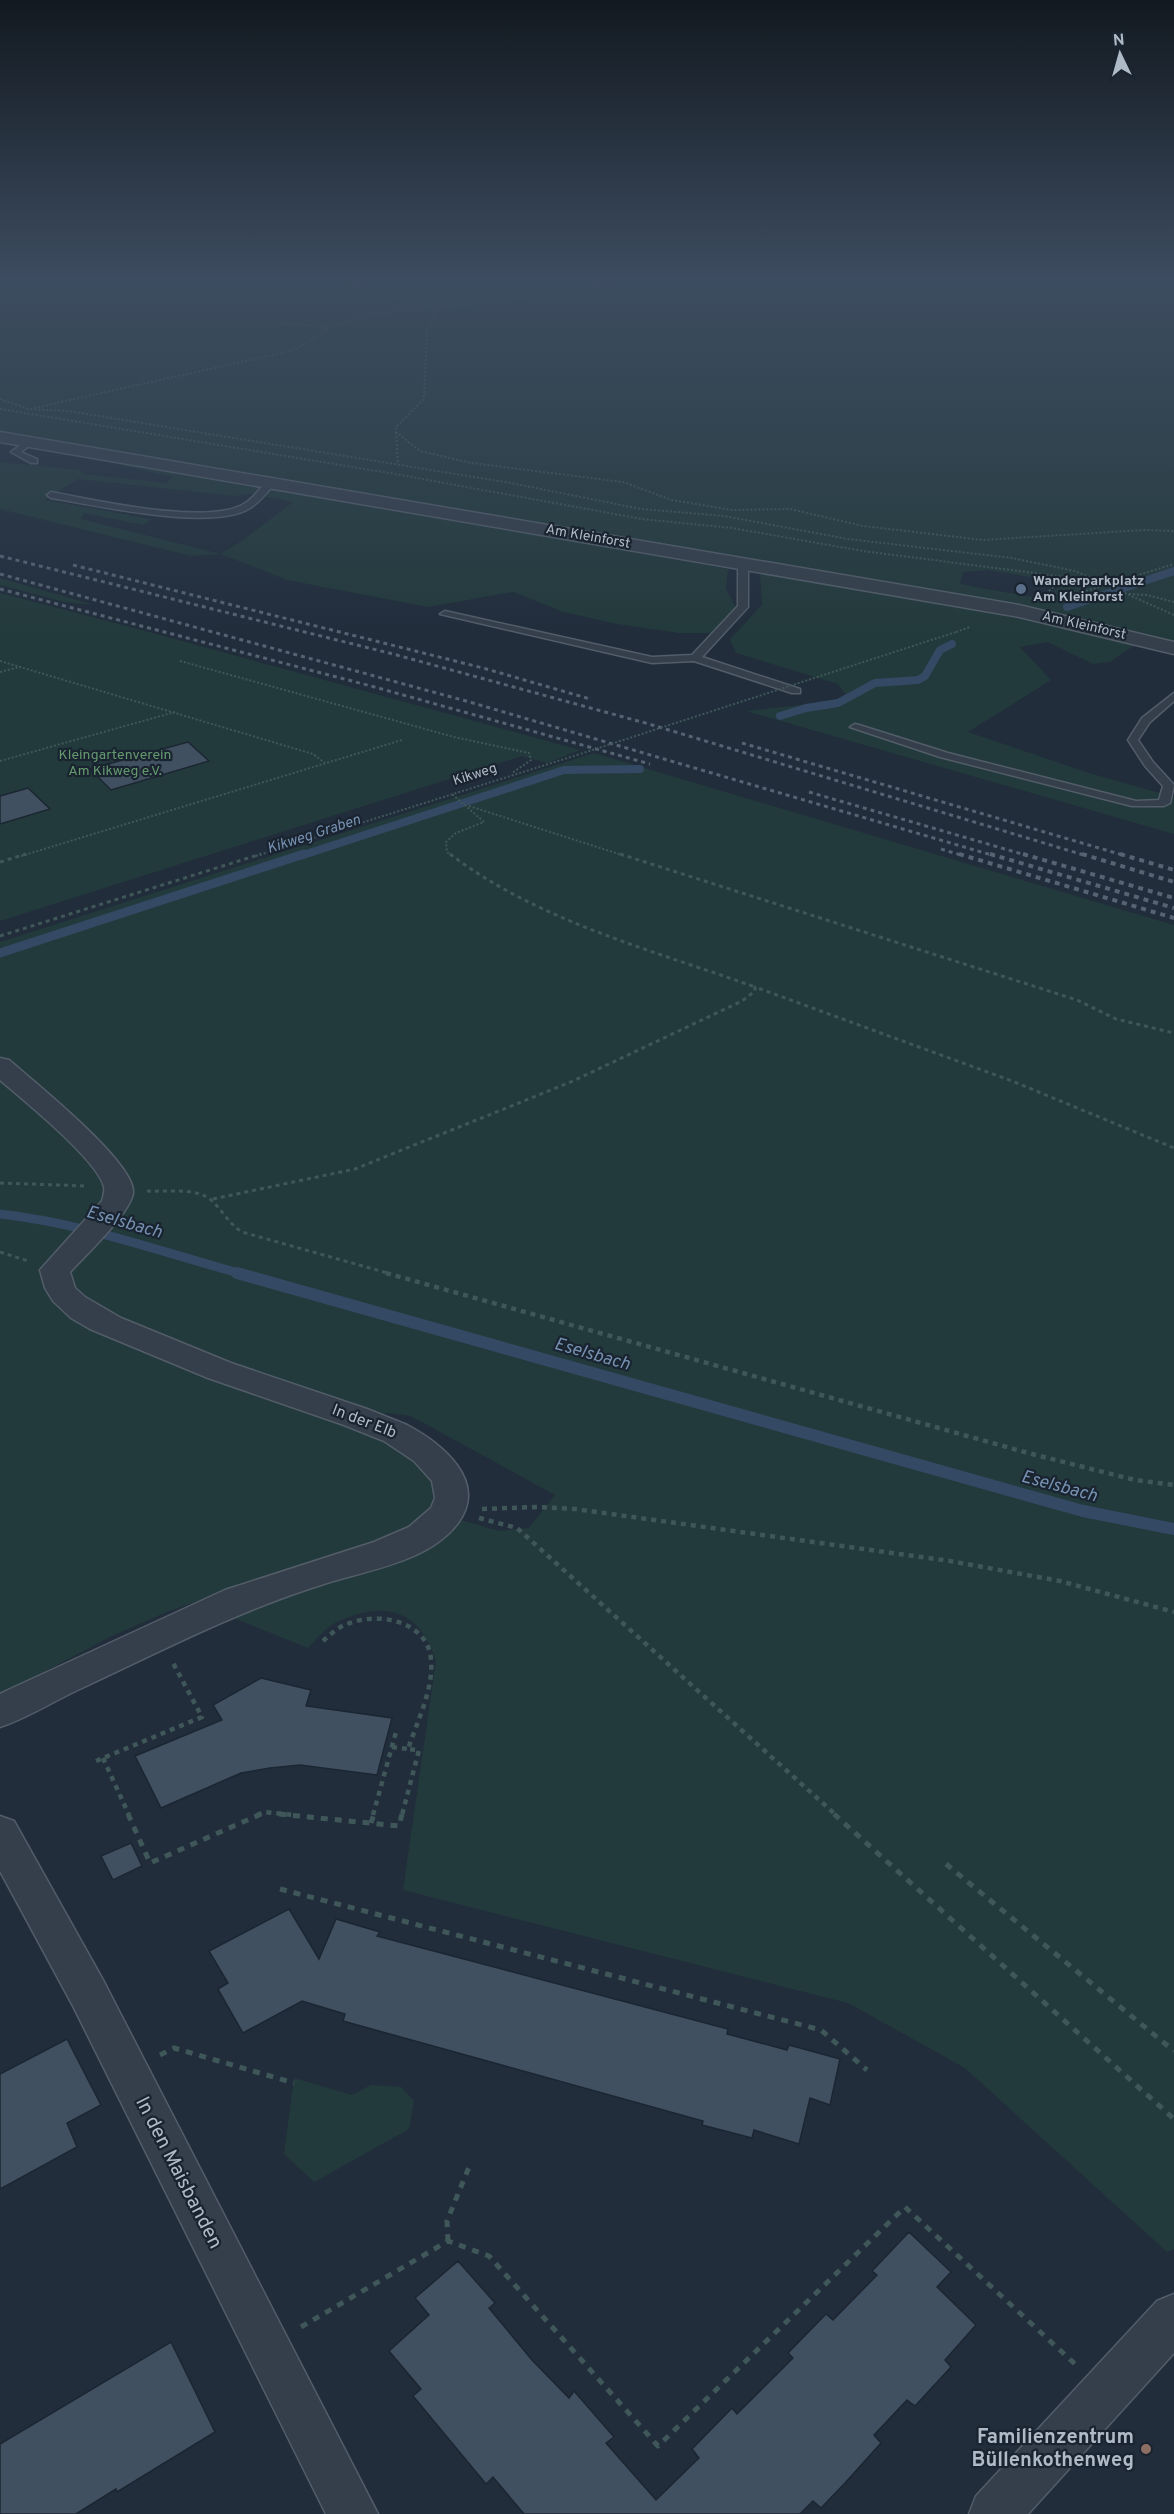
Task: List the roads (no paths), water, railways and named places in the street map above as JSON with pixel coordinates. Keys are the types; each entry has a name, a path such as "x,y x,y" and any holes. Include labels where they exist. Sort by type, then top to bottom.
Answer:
{"street":[{"name":"Am Kleinforst","path":"0,437 1038,615 1174,648"},
{"name":"In der Elb","path":"0,1066 110,1169 116,1195 55,1270 57,1281 66,1298 88,1316 223,1373 370,1423 406,1438 423,1449 445,1471 452,1499 448,1511 434,1526 390,1550 308,1575 237,1601 45,1686 0,1712"},
{"name":"In den Maisbanden","path":"0,1833 88,1993 126,2072 353,2514"},
{"path":"994,2514 1174,2318"}],"lane":[{"path":"30,442 15,452 34,460"},
{"path":"51,495 165,512 214,516 246,507 272,482"},
{"path":"695,658 743,607 743,564"},
{"path":"445,614 652,660 695,658 796,691"},
{"path":"855,727 944,755 1136,804 1164,803 1169,786 1149,764 1133,740 1146,720 1174,696"}],"waterway":[{"name":"Kikweg Graben","path":"1067,607 1174,571"},
{"name":"Kikweg Graben","path":"780,716 806,708 838,703 875,683 918,680 925,676 940,650 952,644"},
{"name":"Kikweg Graben","path":"300,856 564,770 640,769"},
{"name":"Kikweg Graben","path":"0,953 304,854"},
{"name":"Eselsbach","path":"0,1214 92,1231 242,1274"},
{"name":"Eselsbach","path":"237,1273 1083,1511 1174,1529"}],"railway":[{"path":"0,556 393,654 649,724 1087,856"},
{"path":"73,565 483,668 590,699"},
{"path":"0,574 466,701 995,856"},
{"path":"0,589 371,686 650,764"},
{"path":"742,743 1126,856"},
{"path":"809,792 1029,856"},
{"path":"941,849 964,856"},
{"path":"959,854 1174,918"},
{"path":"990,854 1174,908"},
{"path":"1023,854 1174,898"},
{"path":"1082,854 1174,882"},
{"path":"1120,854 1174,870"}],"place":[{"name":"Wanderparkplatz Am Kleinforst","path":"1021,589"},
{"name":"Familienzentrum Büllenkothenweg","path":"1146,2449"}],"park label":[{"name":"Kleingartenverein Am Kikweg e.V.","path":"115,764"}]}
